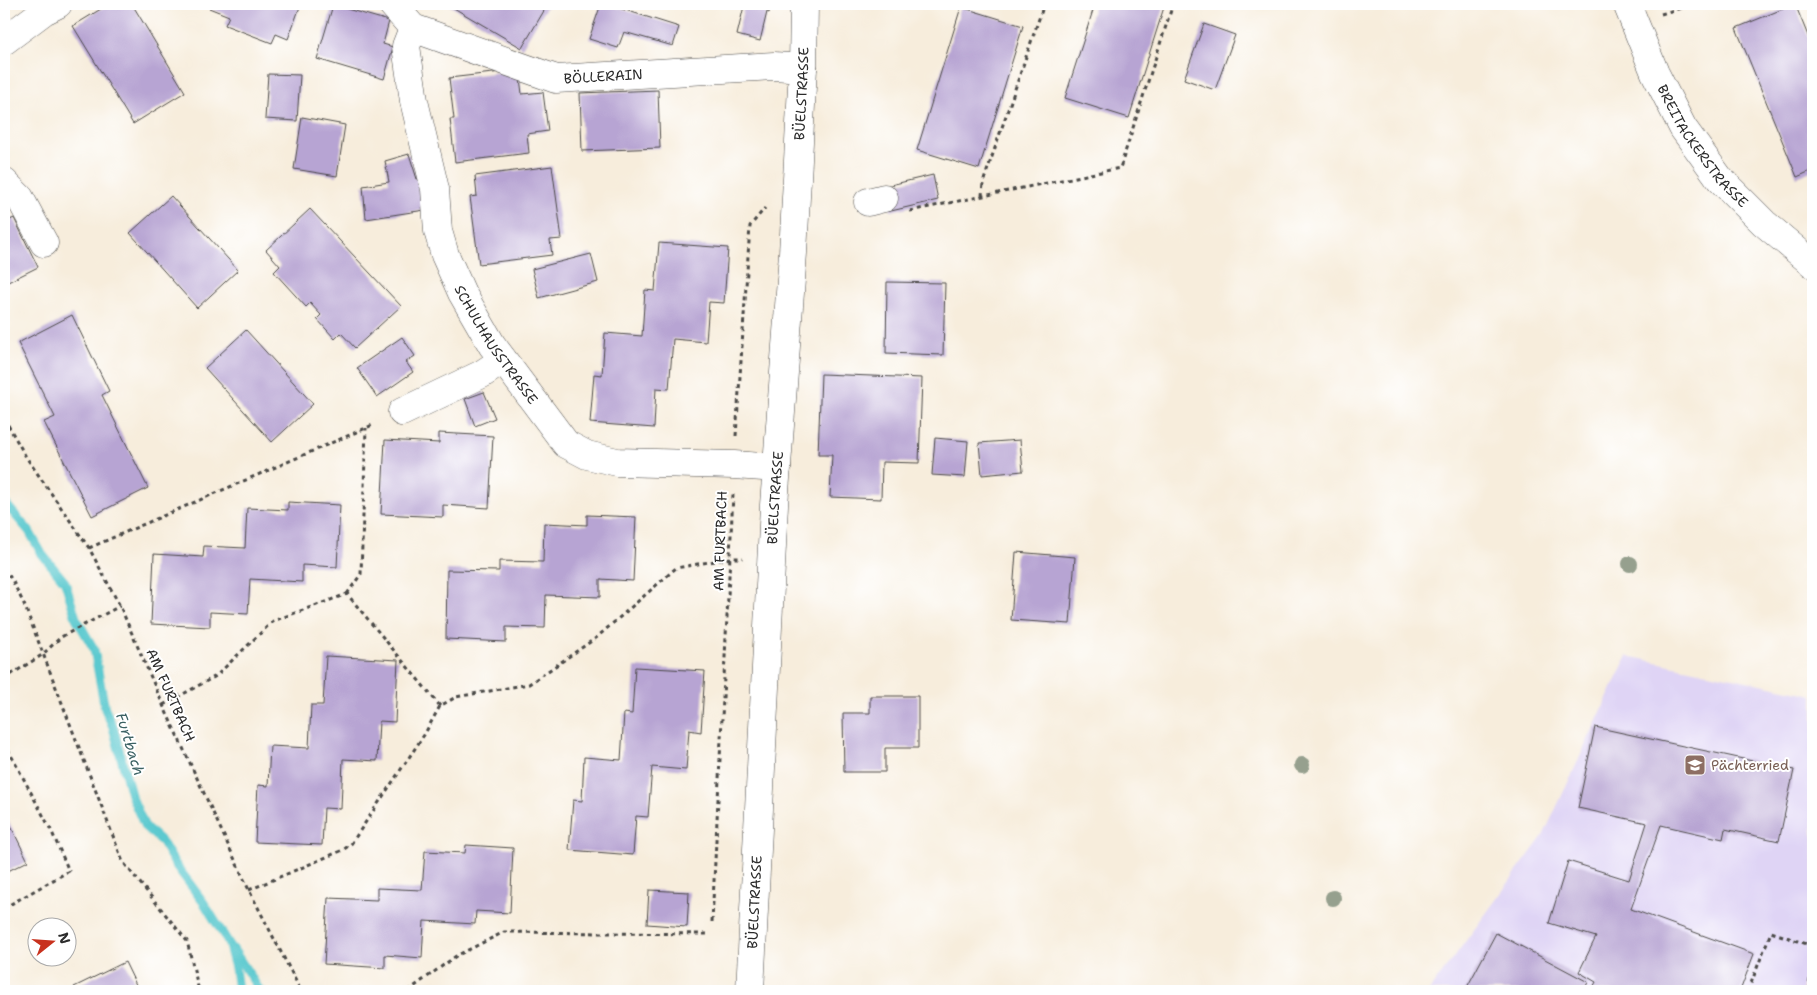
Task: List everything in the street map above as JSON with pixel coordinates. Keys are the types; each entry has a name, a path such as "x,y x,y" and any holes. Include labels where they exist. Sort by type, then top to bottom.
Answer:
{"street":[{"path":"4,41 44,11 58,4"},
{"name":"BÖLLERAIN","path":"392,4 413,28 556,80 774,66 803,68"},
{"name":"BÜELSTRASSE","path":"750,991 771,558 797,184 804,4"},
{"name":"BREITACKERSTRASSE","path":"1627,4 1655,74 1683,128 1720,179 1764,223 1813,264"},
{"name":"SCHULHAUSSTRASSE","path":"413,28 406,46 414,100 434,190 438,231 445,255 462,293 492,345 566,444 587,455 617,462 777,468"},
{"path":"4,182 20,198 44,243"},
{"path":"402,412 482,374 503,360"}],"path":[{"path":"982,196 983,183 1044,4"},
{"path":"910,211 1120,168 1173,4"},
{"name":"AM FURTBACH","path":"712,922 734,465 750,226 778,192 797,184"},
{"path":"89,548 402,412"},
{"name":"AM FURTBACH","path":"4,418 26,457 89,548 120,606 163,705 249,890 301,991"},
{"path":"163,705 216,676 273,621 347,594 360,574 366,428"},
{"path":"249,890 343,850 351,844 424,735 440,706 456,697 529,684 596,638 676,568 731,558 771,558"},
{"path":"4,568 24,604 123,862 188,941 199,991"},
{"path":"347,594 440,706"},
{"path":"4,679 42,655 61,637 120,606"},
{"path":"4,742 51,830 69,870 4,908"},
{"path":"408,991 456,956 504,932 707,934"},
{"path":"1748,991 1772,932 1813,946"},
{"path":"1808,991 1813,960"}],"shaded area":[{"name":"Pächterried","path":"1627,656 1813,695 1813,939 1801,991 1429,991 1543,836"}],"building":[{"path":"109,4 132,4 185,92 133,124 73,26"},
{"path":"211,4 301,4 288,39 276,34 272,43 225,25 229,16 209,8"},
{"path":"447,4 548,4 522,48"},
{"path":"601,4 679,27 673,46 624,32 618,48 589,39"},
{"path":"736,4 771,4 769,13 767,12 760,41 737,35 744,6"},
{"path":"1095,4 1165,4 1129,118 1065,98"},
{"path":"1795,4 1813,48 1813,170 1797,177 1736,28"},
{"path":"333,5 389,21 383,44 393,47 384,79 317,59"},
{"path":"961,7 1023,26 979,169 917,150"},
{"path":"1204,24 1235,35 1215,90 1184,79"},
{"path":"519,70 522,94 543,92 548,131 527,134 529,153 455,162 450,119 454,119 449,78"},
{"path":"268,74 300,75 297,121 265,119"},
{"path":"658,90 660,148 582,151 580,93"},
{"path":"302,117 345,125 337,176 294,169"},
{"path":"409,154 417,179 421,178 425,210 366,219 363,186 389,182 385,161"},
{"path":"552,166 562,239 550,240 552,255 479,264 470,197 477,196 475,176"},
{"path":"933,175 938,200 891,211 886,186"},
{"path":"171,196 238,270 197,308 130,233"},
{"path":"310,209 401,306 355,348 341,333 335,339 317,319 321,315 310,303 306,307 274,272 280,266 266,250"},
{"path":"14,218 38,267 4,284 4,223"},
{"path":"659,243 728,248 724,303 709,302 706,342 673,339 669,389 656,388 654,428 590,423 594,374 602,375 605,333 642,336 645,290 655,291"},
{"path":"591,254 598,282 539,298 532,269"},
{"path":"887,282 945,283 943,355 886,353"},
{"path":"72,315 109,391 102,395 148,488 92,516 44,422 55,417 18,343"},
{"path":"246,330 313,404 272,442 205,368"},
{"path":"402,337 415,356 406,362 413,372 377,397 357,368"},
{"path":"821,374 922,378 919,463 882,462 881,499 830,497 832,455 818,455"},
{"path":"484,392 495,418 475,426 465,399"},
{"path":"439,433 493,436 489,508 443,505 443,517 381,514 385,440 439,443"},
{"path":"935,438 968,441 965,477 932,475"},
{"path":"1020,440 1023,471 982,475 979,443"},
{"path":"288,502 340,505 337,567 302,565 302,582 250,579 248,614 210,612 210,627 151,624 154,554 203,557 204,546 245,548 247,508 288,510"},
{"path":"587,515 636,517 633,581 600,579 600,597 546,595 545,628 506,627 506,642 446,639 447,570 499,571 499,561 543,562 544,523 587,525"},
{"path":"1016,552 1075,557 1070,624 1011,620"},
{"path":"326,656 398,660 395,722 379,721 377,761 343,759 341,809 324,808 322,845 255,842 258,785 268,786 270,746 309,748 311,705 323,705"},
{"path":"635,667 705,671 701,732 689,730 686,770 652,767 648,817 636,816 633,855 569,850 573,800 582,801 584,757 621,760 624,713 632,714"},
{"path":"870,696 918,696 918,748 885,748 885,772 844,772 843,713 870,713"},
{"path":"1595,727 1794,770 1779,841 1725,829 1723,839 1661,825 1631,909 1754,954 1740,991 1591,991 1596,982 1579,972 1596,937 1549,923 1568,861 1629,880 1647,823 1578,808"},
{"path":"4,812 28,861 4,873"},
{"path":"466,845 513,848 510,913 476,911 475,924 424,921 422,958 385,955 385,968 324,964 328,898 377,900 377,888 422,890 425,851 465,853"},
{"path":"649,890 689,892 687,927 647,924"},
{"path":"1496,933 1588,982 1584,991 1465,991"},
{"path":"125,962 139,991 76,991 74,987"}],"waterway":[{"name":"Furtbach","path":"4,502 29,531 42,554 65,582 76,618 94,649 105,709 113,727 131,795 145,827 162,842 228,942 235,968 238,991"},
{"path":"233,949 260,991"}],"place":[{"name":"Pächterried","path":"1695,765"}]}
